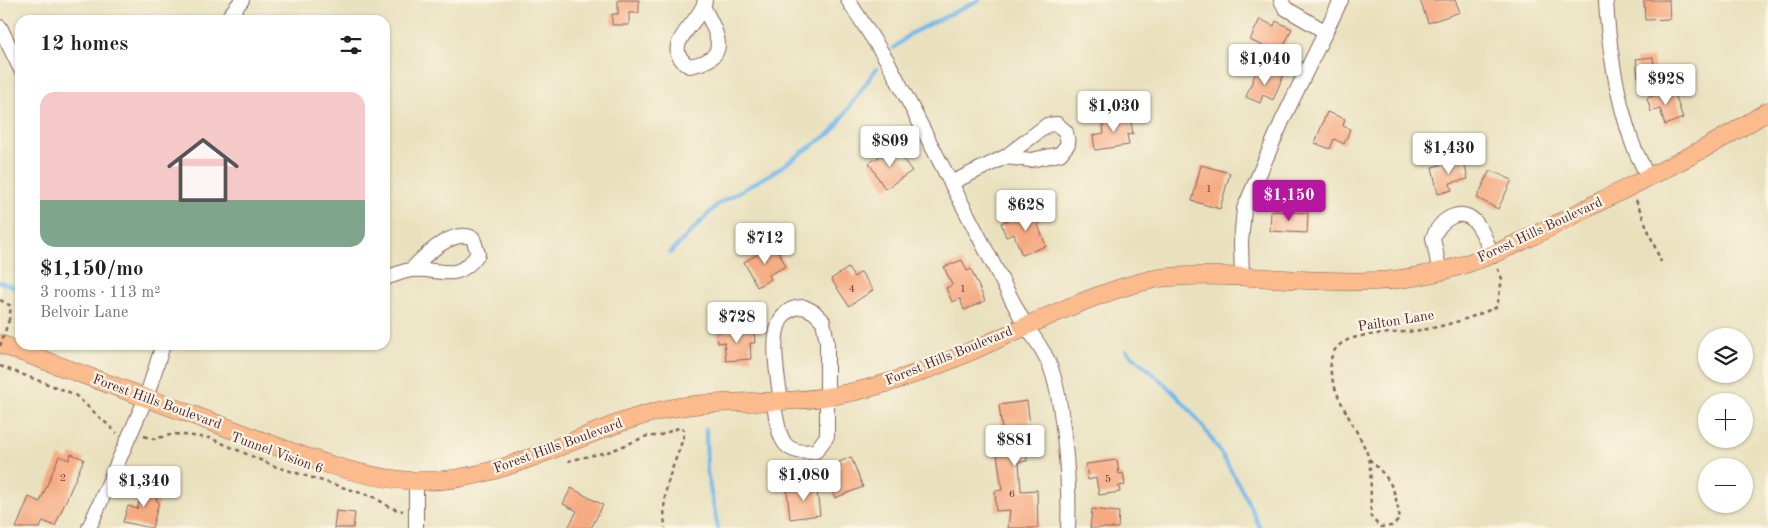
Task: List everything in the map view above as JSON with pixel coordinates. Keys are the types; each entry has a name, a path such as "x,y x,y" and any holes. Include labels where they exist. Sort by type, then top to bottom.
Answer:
{"main road":[{"name":"Forest Hills Boulevard","path":"0,345 282,448 332,464 382,478 447,481 488,472 599,429 658,411 722,402 777,401 828,397 891,382 1107,292 1166,277 1376,281 1440,273 1493,256 1631,187 1739,130 1768,112"}],"street":[{"path":"230,15 242,0"},
{"path":"848,0 888,62 1025,326 1048,362 1058,393 1068,528"},
{"path":"1280,0 1285,8 1326,32"},
{"path":"1242,277 1241,242 1244,209 1284,119 1341,0"},
{"path":"1606,0 1608,27 1631,139 1648,178"},
{"path":"0,27 15,58"},
{"path":"951,183 1005,157"},
{"path":"1440,273 1433,238 1442,221 1452,217 1463,215 1471,218 1478,225 1493,256"},
{"path":"390,276 411,270"},
{"path":"800,307 814,312 823,321 826,330 827,436 816,451 804,453 793,451 781,438 777,401 774,340 776,328 788,312 800,307"},
{"path":"89,528 146,398 161,350"},
{"path":"416,481 416,528"}],"path":[{"path":"1631,187 1661,262"},
{"name":"Pailton Lane","path":"1369,459 1388,476 1394,489 1400,519 1392,526 1380,527 1371,517 1369,459 1355,428 1339,402 1330,371 1332,358 1339,346 1351,338 1422,330 1473,316 1497,307 1502,279 1493,256"},
{"path":"0,300 11,306 9,320 0,345"},
{"path":"0,366 74,394 121,436"},
{"path":"562,463 587,455 611,451 647,436 658,436 681,427 685,431 669,472 664,491 665,528"},
{"name":"Tunnel Vision 6","path":"137,434 153,439 175,434 210,438 274,466 374,497 391,508 406,512"}],"building":[{"path":"618,0 639,0 639,13 629,13 629,25 612,25 612,14 618,14"},
{"path":"1420,0 1455,0 1460,12 1428,23"},
{"path":"1644,0 1669,0 1670,19 1645,20"},
{"path":"1260,19 1274,26 1276,21 1292,29 1280,54 1250,40"},
{"path":"1653,57 1655,75 1638,77 1636,59"},
{"path":"1272,69 1284,74 1273,100 1263,95 1260,103 1246,97 1256,72 1268,77"},
{"path":"1673,89 1683,118 1665,125 1660,109 1651,112 1647,98"},
{"path":"1327,112 1345,119 1343,126 1350,129 1344,144 1334,139 1330,149 1315,143"},
{"path":"1125,115 1126,122 1131,122 1133,134 1127,135 1129,145 1095,150 1093,135 1104,133 1102,118"},
{"path":"894,147 912,171 885,189 869,163"},
{"path":"1463,159 1468,179 1450,183 1452,190 1438,194 1432,167"},
{"path":"1201,165 1230,173 1220,209 1192,201"},
{"path":"1490,170 1512,180 1498,209 1477,198"},
{"path":"1036,209 1041,221 1037,222 1046,246 1022,255 1014,234 1006,237 1001,223"},
{"path":"1271,211 1308,213 1307,233 1270,231"},
{"path":"775,245 786,266 769,275 771,279 757,287 744,262"},
{"path":"962,260 967,271 971,269 985,301 964,310 960,299 952,302 946,288 952,285 944,267"},
{"path":"848,268 854,277 861,272 873,290 849,306 831,279"},
{"path":"754,329 755,343 750,343 751,359 726,361 724,342 718,343 717,332"},
{"path":"1027,401 1032,441 1025,442 1027,461 1019,462 1021,491 1037,490 1038,528 1008,528 1010,510 996,511 995,491 1002,490 996,447 1001,447 1000,430 1002,430 999,405"},
{"path":"71,454 84,459 55,526 43,521 40,528 16,528 29,497 40,502 59,456 69,460"},
{"path":"851,457 863,487 835,498 826,474 841,467 839,462"},
{"path":"1117,460 1119,474 1123,473 1125,485 1119,486 1120,492 1099,495 1096,478 1088,480 1086,464"},
{"path":"144,484 159,488 156,500 159,502 152,528 123,522 128,506 137,509"},
{"path":"816,484 820,515 790,519 787,491"},
{"path":"571,488 603,505 591,528 568,528 577,511 563,504"},
{"path":"1092,509 1119,512 1118,528 1090,528"},
{"path":"336,511 355,513 353,528 334,528"}],"waterway":[{"path":"894,48 910,34 979,0"},
{"path":"670,253 718,204 774,172 832,132 876,69"},
{"path":"0,282 15,287"},
{"path":"1126,350 1167,386 1195,416 1211,438 1242,489 1260,528"},
{"path":"706,429 707,472 718,528"}]}
